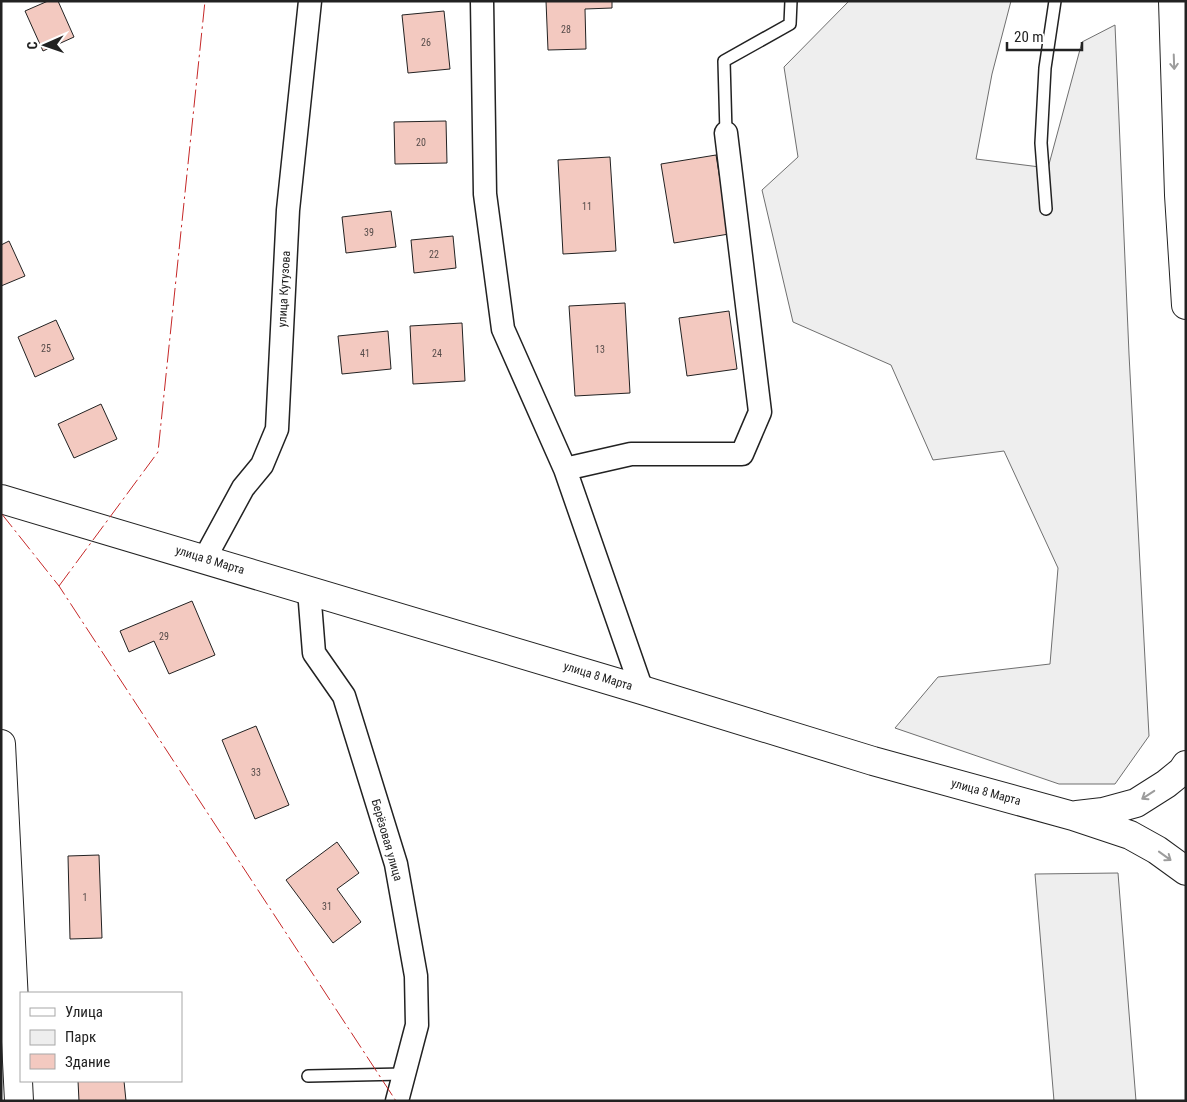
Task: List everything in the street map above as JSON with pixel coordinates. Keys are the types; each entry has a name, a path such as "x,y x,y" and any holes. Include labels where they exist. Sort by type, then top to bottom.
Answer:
{"main road":[{"path":"1173,1 1178,195 1186,305"},
{"name":"улица 8 Марта","path":"1,499 204,558 873,761 1073,816 1130,835 1157,850 1186,871"},
{"path":"1,744 19,1101"},
{"path":"1073,816 1103,812 1136,803 1166,784 1182,771 1186,765"}],"street":[{"name":"улица Кутузова","path":"204,558 243,488 262,465 277,429 288,210 310,1"},
{"path":"482,1 485,194 504,329 565,469 642,690"},
{"path":"565,469 631,454 742,454 760,412 726,133"},
{"name":"Берёзовая улица","path":"309,590 314,653 344,696 396,864 416,976 417,1025 397,1101"}],"lane":[{"path":"726,133 724,61 790,24 790,1"},
{"path":"1046,209 1041,143 1045,68 1055,1"},
{"path":"308,1076 404,1074"}],"green space":[{"path":"849,1 1011,1 992,74 976,159 1048,168 1082,42 1115,25 1129,354 1149,736 1115,784 1059,784 895,728 938,677 1050,664 1058,568 1004,451 933,460 891,365 793,322 762,190 798,157 784,67"},
{"path":"1118,873 1136,1101 1054,1101 1035,874"}],"building":[{"path":"48,1 58,1 74,37 43,51 25,11"},
{"path":"546,1 612,1 612,8 585,9 586,49 548,50"},
{"path":"444,11 450,69 408,73 402,15"},
{"path":"446,121 447,163 395,164 394,122"},
{"path":"716,155 729,234 674,243 661,164"},
{"path":"610,157 616,251 563,254 558,160"},
{"path":"391,211 396,247 346,253 342,217"},
{"path":"453,236 456,268 414,273 411,240"},
{"path":"9,241 25,276 1,286 1,245"},
{"path":"625,303 630,393 575,396 569,306"},
{"path":"729,311 737,369 687,376 679,318"},
{"path":"56,320 74,359 35,377 18,337"},
{"path":"462,323 465,381 413,384 410,326"},
{"path":"388,331 391,369 342,374 338,336"},
{"path":"101,404 117,439 74,458 58,424"},
{"path":"192,601 215,655 169,674 154,641 129,652 120,631"},
{"path":"256,726 289,805 255,819 222,740"},
{"path":"337,842 359,873 337,889 361,922 333,943 286,880"},
{"path":"99,855 102,938 70,939 68,856"},
{"path":"78,1082 124,1082 126,1101 79,1101"}],"power":[{"path":"59,586 158,452 205,1"},
{"path":"1,513 59,586 396,1101"}]}
